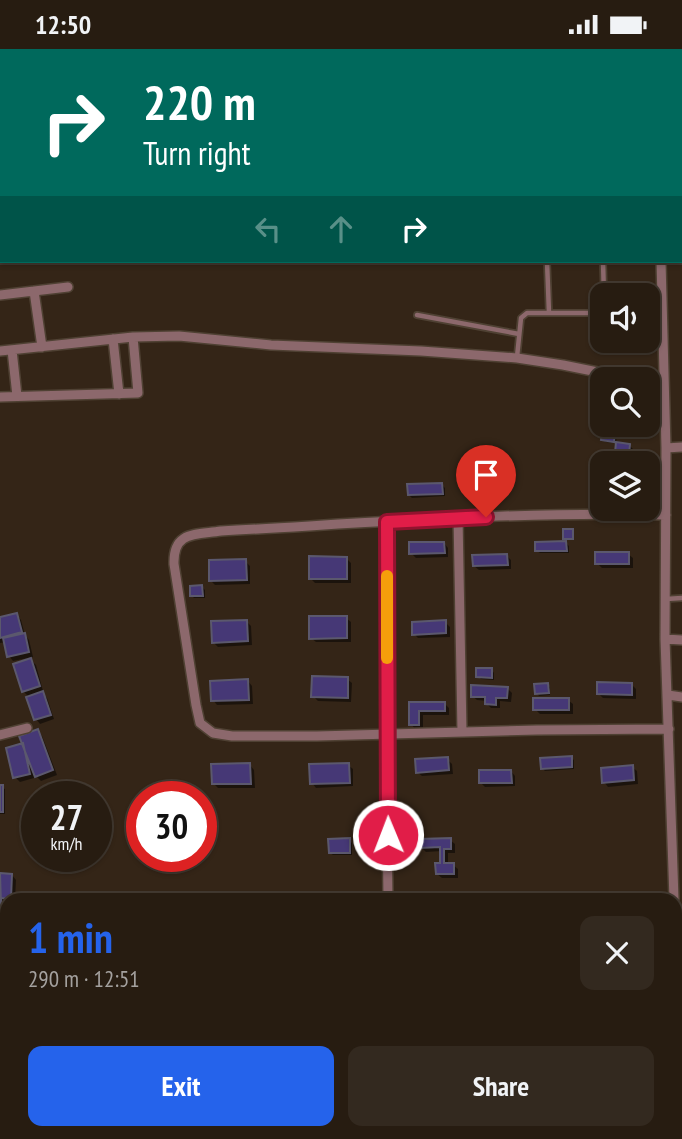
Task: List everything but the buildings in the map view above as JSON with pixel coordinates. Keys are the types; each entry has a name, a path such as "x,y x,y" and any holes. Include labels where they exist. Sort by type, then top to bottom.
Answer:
{"street":[{"path":"661,263 666,448 665,639 675,893"},
{"path":"0,296 68,287"},
{"path":"34,291 42,347"},
{"path":"0,351 133,337 179,336 271,345 517,358 590,370"},
{"path":"0,397 138,393 133,337"},
{"path":"113,339 119,394"},
{"path":"12,350 17,396"},
{"path":"660,384 664,385"},
{"path":"666,448 682,447"},
{"path":"666,516 595,513 458,517 221,531 188,535 178,542 174,552 196,705 201,723 213,733 232,736 669,729"},
{"path":"458,517 462,733"},
{"path":"387,522 388,893"},
{"path":"665,639 682,640"},
{"path":"668,695 682,697"},
{"path":"0,735 27,728"},
{"path":"671,773 682,775"}],"lane":[{"path":"547,263 549,313"},
{"path":"603,263 604,283"},
{"path":"517,358 521,318 527,313 590,313"},
{"path":"417,315 519,334"},
{"path":"665,599 682,598"}],"slow traffic":[{"path":"387,576 387,658"}],"route":[{"path":"388,835 387,522 486,517"}]}
